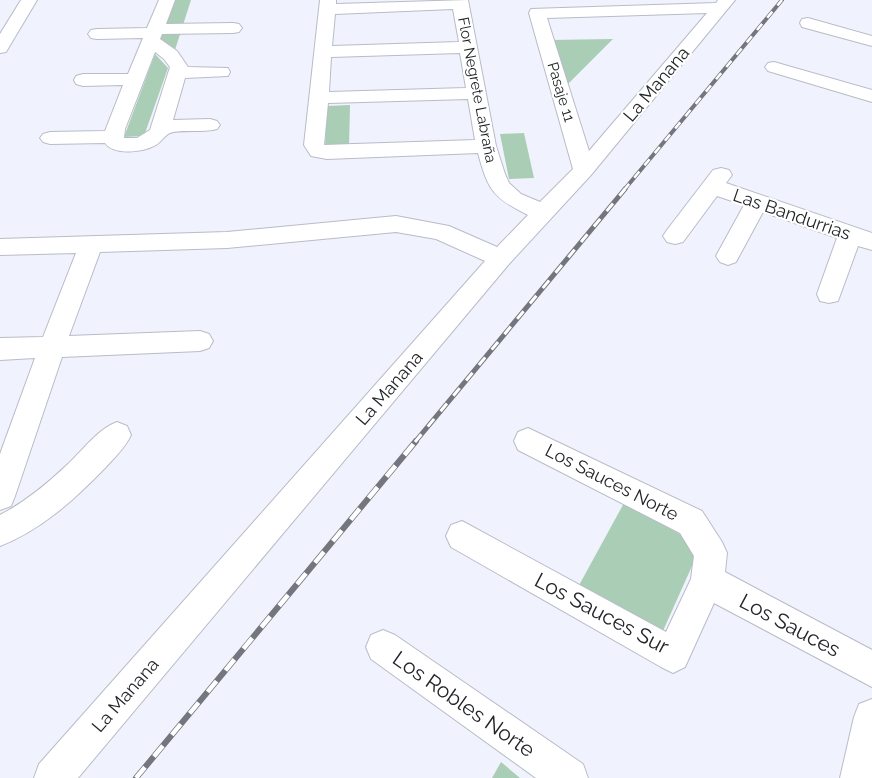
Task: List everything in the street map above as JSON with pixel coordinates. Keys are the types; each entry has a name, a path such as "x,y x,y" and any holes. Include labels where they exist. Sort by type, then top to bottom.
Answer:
{"street":[{"path":"153,34 179,67 160,127 154,138 137,146 123,146 114,142 113,136 134,79 167,0"},
{"path":"9,3 28,1"},
{"path":"0,48 28,1"},
{"path":"461,2 327,4 314,145 318,151 327,152 486,146"},
{"name":"Flor Negrete Labraña","path":"461,2 486,146 496,180 505,193 522,205 544,213"},
{"name":"Pasaje 11","path":"584,170 537,13 723,4"},
{"name":"La Manana","path":"53,778 502,258 584,170 723,4"},
{"path":"808,23 872,41"},
{"path":"97,34 153,34 233,28"},
{"path":"323,52 468,47"},
{"path":"774,67 872,96"},
{"path":"176,73 221,72"},
{"path":"83,80 134,79"},
{"path":"319,98 476,93"},
{"path":"160,127 210,126"},
{"path":"50,138 113,136"},
{"name":"Las Bandurrias","path":"675,236 717,181 757,202 872,242"},
{"path":"728,256 757,202"},
{"path":"0,247 227,240 396,224 440,232 502,258"},
{"path":"829,294 850,234"},
{"path":"0,496 5,466 92,243"},
{"path":"0,349 200,342"},
{"path":"0,530 27,516 49,500 117,436"},
{"name":"Los Sauces Norte","path":"528,441 691,522 711,553 707,581"},
{"name":"Los Sauces Sur","path":"462,536 673,655 707,581"},
{"name":"Los Sauces","path":"707,581 872,669"},
{"name":"Los Robles Norte","path":"383,647 569,778"}],"green space":[{"path":"170,0 191,0 174,53 157,42"},
{"path":"613,39 564,88 549,40"},
{"path":"155,54 168,68 144,136 124,137"},
{"path":"350,105 349,146 325,147 327,106"},
{"path":"524,133 534,178 509,179 500,134"},
{"path":"624,503 701,546 662,633 577,589"},
{"path":"501,762 520,778 492,778"}],"railway":[{"path":"624,190 782,0"},
{"path":"415,442 625,189"},
{"path":"136,778 416,441"}]}
